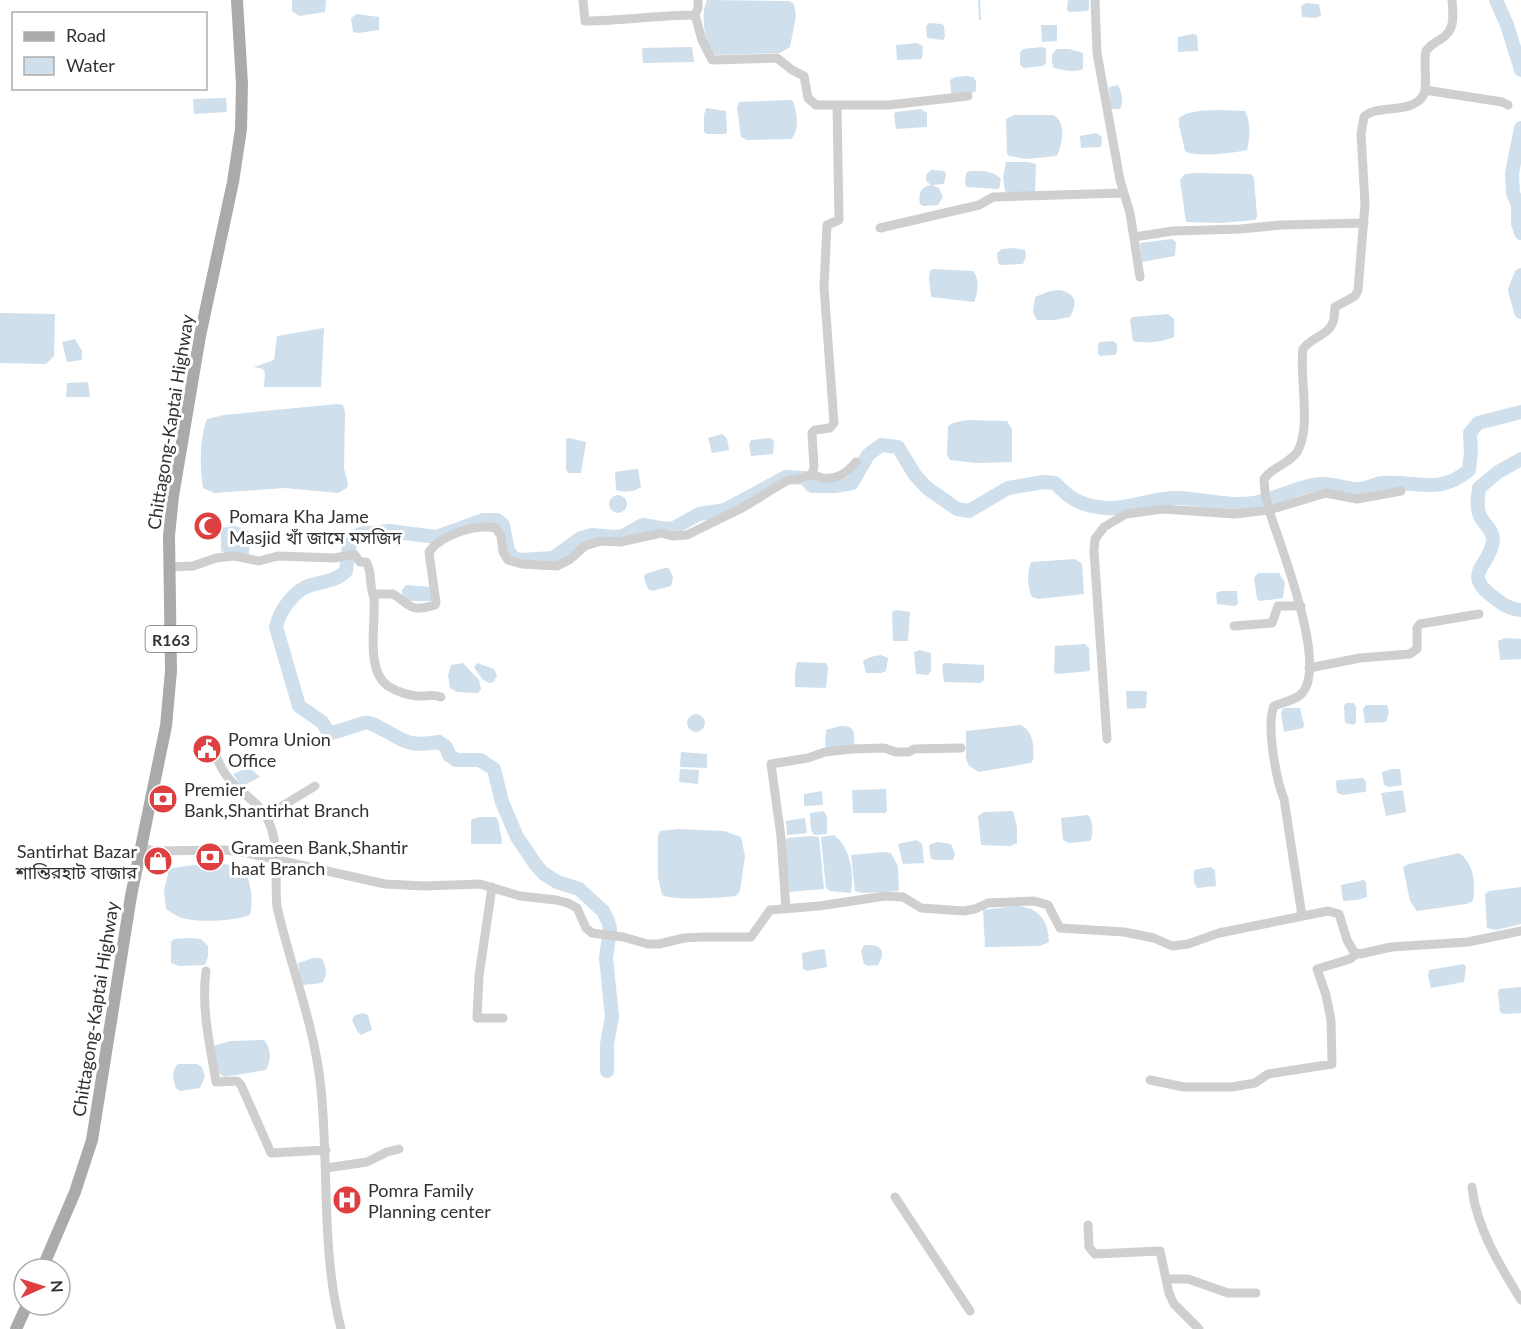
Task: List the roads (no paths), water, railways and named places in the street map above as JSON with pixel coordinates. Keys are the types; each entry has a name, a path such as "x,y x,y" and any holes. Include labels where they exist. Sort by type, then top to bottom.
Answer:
{"main road":[{"name":"Chittagong-Kaptai Highway","path":"47,1257 75,1192 92,1140 116,984 169,702 170,521 174,485 200,336 239,148 243,95 237,0"}],"street":[{"path":"583,0 585,21 695,15"},
{"path":"698,0 695,15 702,40 712,60 777,58 804,76 808,98 816,105 889,105 968,96"},
{"path":"1095,0 1097,53 1123,193 1130,213 1140,277"},
{"path":"1302,916 1284,799 1277,783 1272,743 1272,712 1274,706 1296,698 1303,692 1308,682 1305,620 1269,507 1264,484 1267,475 1296,454 1301,443 1303,349 1311,340 1329,329 1333,323 1335,307 1355,296 1358,290 1365,204 1361,134 1364,117 1370,112 1397,109 1413,104 1421,98 1425,90 1426,51 1429,46 1444,38 1453,25 1452,0"},
{"path":"1425,90 1502,102 1508,105"},
{"path":"812,474 814,466 812,433 815,430 830,428 834,423 824,287 827,225 839,220 837,106"},
{"path":"880,228 978,205 993,197 1123,193"},
{"path":"1134,237 1173,231 1364,223"},
{"path":"373,594 393,594 403,603 415,608 435,605 436,592 429,552 434,545 466,530 492,523 499,532 503,552 508,560 522,564 557,566 569,560 585,546 601,541 620,542 661,533 672,536 687,535 749,498 788,480 797,480 812,474 826,479 840,476 857,466"},
{"path":"1107,739 1095,539 1104,527 1126,514 1146,510 1235,514 1326,493 1357,499 1401,491"},
{"path":"170,567 192,566 216,558 234,556 259,561 278,556 340,557 354,554 360,562 366,562 371,570 374,658 377,672 385,685 397,691 423,697 432,694 441,697"},
{"path":"1234,626 1272,623 1278,606 1301,606"},
{"path":"1309,668 1360,658 1410,654 1417,649 1420,624 1479,614"},
{"path":"210,743 221,768 230,781 260,807 273,832 277,859 275,887 277,907 315,1047 326,1150 326,1215 341,1329"},
{"path":"786,909 781,837 771,764 808,758 825,752 869,747 909,752 914,749 961,748"},
{"path":"267,818 315,786"},
{"path":"141,847 159,851 225,850 277,859 386,884 424,886 472,884 492,887 520,896 556,900 573,905 577,908 589,931 654,945 684,938 748,938 753,936 770,910 885,896 903,897 921,908 964,911 994,902 1040,902 1048,905 1060,928 1124,932 1154,938 1172,946 1188,944 1214,934 1328,911 1339,914 1347,940 1357,953"},
{"path":"492,887 479,976 477,1018 503,1018"},
{"path":"1150,1080 1184,1087 1232,1087 1257,1082 1268,1074 1332,1064 1331,1020 1326,994 1317,969 1350,959 1357,953 1391,947 1468,942 1521,931"},
{"path":"206,971 203,989 204,1006 216,1082 237,1081 241,1085 271,1153 326,1150"},
{"path":"326,1168 367,1162 399,1149"},
{"path":"1472,1187 1476,1208 1486,1235 1501,1268 1521,1300"},
{"path":"895,1197 970,1311"},
{"path":"1088,1225 1089,1247 1092,1252 1104,1254 1158,1250 1162,1256 1174,1304 1199,1329"},
{"path":"1166,1279 1188,1279 1228,1293 1256,1293"}],"water":[{"path":"292,0 326,0 325,12 299,16 292,11"},
{"path":"707,0 789,1 794,4 796,16 790,47 780,53 716,55 711,53 704,26"},
{"path":"1068,0 1089,0 1089,9 1070,12 1067,10"},
{"path":"1306,3 1319,4 1321,16 1302,17 1301,6"},
{"path":"357,14 379,17 379,30 353,32 351,18"},
{"path":"929,23 944,26 943,40 927,38 926,26"},
{"path":"1041,25 1057,25 1057,41 1042,42"},
{"path":"1197,35 1198,51 1178,52 1178,37"},
{"path":"917,43 923,46 922,59 897,60 896,45"},
{"path":"692,47 694,62 643,63 642,48"},
{"path":"1042,47 1046,49 1046,63 1043,66 1024,68 1020,65 1020,52 1023,49"},
{"path":"1057,49 1069,49 1083,53 1083,69 1072,71 1054,68 1052,58"},
{"path":"973,77 976,81 976,91 970,94 953,94 950,80"},
{"path":"1118,85 1122,103 1120,109 1112,109 1109,87"},
{"path":"226,98 227,112 194,114 193,99"},
{"path":"793,101 797,121 796,131 791,139 747,140 741,137 737,108 739,102"},
{"path":"706,108 726,111 726,134 704,132"},
{"path":"921,109 927,113 927,127 896,129 894,114 896,112"},
{"path":"1245,111 1249,130 1247,150 1206,155 1185,151 1179,118 1192,112"},
{"path":"1014,115 1053,115 1057,118 1062,134 1057,156 1026,159 1009,156 1007,154 1006,119"},
{"path":"1096,133 1102,137 1101,147 1081,148 1080,136"},
{"path":"1006,162 1036,164 1035,193 1009,194 1005,191 1003,178"},
{"path":"931,170 944,171 946,174 944,184 932,185 939,188 943,197 938,205 923,206 920,204 919,197 925,187 931,185 926,181 926,175"},
{"path":"970,171 987,172 998,176 1001,179 999,189 967,187 966,173"},
{"path":"1185,174 1251,174 1254,178 1257,217 1255,220 1221,223 1186,222 1180,180"},
{"path":"1172,239 1176,242 1175,256 1142,262 1140,243"},
{"path":"1002,249 1025,250 1026,256 1023,264 1001,265 998,263 997,253"},
{"path":"933,269 973,271 978,286 974,302 931,297 929,277"},
{"path":"1060,290 1074,299 1075,303 1070,317 1037,320 1033,312 1035,297"},
{"path":"0,313 55,314 54,356 46,364 0,363"},
{"path":"1168,314 1174,319 1174,337 1154,342 1133,341 1130,321 1132,317"},
{"path":"324,328 321,387 264,387 263,369 254,367 274,360 277,336"},
{"path":"75,339 82,351 82,360 67,362 62,342"},
{"path":"1113,341 1117,344 1115,355 1100,356 1098,345 1100,342"},
{"path":"88,382 90,397 66,397 67,383"},
{"path":"343,405 345,413 344,469 347,488 338,493 285,488 214,493 203,488 201,454 207,419 224,415"},
{"path":"967,420 1007,421 1012,429 1012,462 977,463 950,460 947,455 948,426"},
{"path":"722,434 727,438 729,450 712,453 708,438"},
{"path":"770,438 774,440 773,454 751,456 749,445 751,440"},
{"path":"566,439 586,442 581,473 569,473 566,470"},
{"path":"638,469 641,487 629,492 616,490 615,472"},
{"path":"618,495 624,498 627,504 624,510 618,513 612,510 609,504 612,498"},
{"path":"235,526 248,530 249,554 221,551 221,528"},
{"path":"1075,559 1082,564 1084,594 1038,599 1032,597 1028,580 1031,562"},
{"path":"669,568 673,577 671,586 652,591 648,589 645,574"},
{"path":"1258,573 1279,573 1285,583 1283,598 1260,601 1257,599 1254,578"},
{"path":"406,585 432,587 433,601 406,601 402,597 402,590"},
{"path":"1237,591 1238,604 1235,606 1217,604 1216,593"},
{"path":"896,610 910,612 908,641 893,641 892,612"},
{"path":"1505,638 1521,639 1521,659 1500,660 1498,641"},
{"path":"1085,644 1089,648 1090,671 1057,674 1054,672 1055,646"},
{"path":"920,650 931,653 931,671 928,675 916,674 914,652"},
{"path":"881,655 888,658 886,671 866,673 863,661"},
{"path":"797,662 826,663 828,667 826,688 795,687"},
{"path":"463,663 479,680 481,689 478,693 457,692 450,688 448,675 451,665"},
{"path":"477,663 494,669 497,675 494,682 489,683 482,679 474,667"},
{"path":"945,663 984,665 984,680 981,683 944,682 942,665"},
{"path":"1126,691 1147,692 1146,708 1127,709"},
{"path":"1346,703 1353,703 1356,706 1354,725 1345,723 1344,706"},
{"path":"1366,705 1387,705 1389,712 1386,722 1365,723 1363,709"},
{"path":"1283,708 1300,708 1303,728 1284,732 1281,713"},
{"path":"696,714 702,717 705,723 702,729 696,732 690,729 687,723 690,717"},
{"path":"1021,725 1032,740 1033,760 1031,763 979,772 969,766 966,759 966,731"},
{"path":"840,726 853,730 854,745 827,748 825,745 826,730"},
{"path":"681,752 707,754 707,768 680,767"},
{"path":"249,767 260,777 242,786 233,774"},
{"path":"680,769 699,770 698,784 679,782"},
{"path":"1400,769 1402,785 1389,787 1384,785 1382,772"},
{"path":"1363,778 1366,782 1366,791 1343,795 1337,793 1336,782 1338,780"},
{"path":"886,789 887,811 885,813 853,813 852,790"},
{"path":"1403,790 1406,812 1386,816 1381,793"},
{"path":"822,791 823,805 804,806 804,794"},
{"path":"824,811 827,817 827,834 814,835 811,830 810,813"},
{"path":"1013,811 1017,827 1017,843 1010,846 981,845 978,816 984,812"},
{"path":"1088,815 1092,828 1090,841 1069,843 1063,840 1061,818"},
{"path":"496,817 501,844 471,844 472,819"},
{"path":"805,818 807,833 787,835 786,821"},
{"path":"678,829 724,831 741,837 745,856 740,891 736,896 687,898 662,895 658,877 658,836 660,831"},
{"path":"834,835 840,840 848,854 852,877 851,893 830,891 826,888 821,837"},
{"path":"819,837 824,889 788,892 785,844 787,838"},
{"path":"917,840 922,844 924,863 903,864 898,844"},
{"path":"937,842 951,844 955,854 953,860 931,859 929,845"},
{"path":"891,853 898,866 899,891 862,893 855,891 851,855"},
{"path":"1459,853 1471,868 1473,901 1417,911 1410,901 1403,867"},
{"path":"194,865 229,865 242,870 247,876 251,889 250,915 226,920 190,920 176,916 166,909 164,890 169,870"},
{"path":"1210,867 1215,870 1216,886 1197,888 1194,882 1194,870"},
{"path":"1364,880 1367,897 1343,901 1341,885"},
{"path":"1521,887 1521,924 1496,930 1487,928 1485,894 1489,891"},
{"path":"1015,906 1030,909 1040,916 1044,921 1049,942 1040,946 985,947 983,910"},
{"path":"174,939 201,939 208,946 205,965 179,966 171,963 171,942"},
{"path":"864,945 878,947 882,951 878,965 864,964 861,951"},
{"path":"825,950 827,967 807,971 803,969 802,953"},
{"path":"321,958 325,964 325,977 322,983 303,985 298,963"},
{"path":"1464,964 1466,967 1464,982 1431,988 1429,970"},
{"path":"1521,987 1521,1013 1504,1014 1500,1012 1499,989"},
{"path":"363,1013 368,1015 372,1030 361,1035 352,1020 355,1015"},
{"path":"264,1040 270,1055 266,1070 224,1077 217,1072 214,1046 230,1041"},
{"path":"178,1064 197,1064 202,1067 205,1076 200,1088 180,1091 176,1088 173,1078"}],"waterway":[{"path":"979,0 980,19"},
{"path":"1496,0 1507,25 1521,70"},
{"path":"1521,128 1512,173 1513,193 1518,205 1518,223 1521,233"},
{"path":"1521,275 1515,290 1521,312"},
{"path":"607,1071 607,1044 612,1017 606,958 610,929 608,921 603,911 579,889 557,882 543,873 536,865 517,837 502,802 494,769 480,760 456,760 439,742 411,743 369,723 329,733 322,722 299,706 276,627 278,621 284,608 299,591 334,579 346,571 349,546 360,534 389,531 436,537 483,520 497,520 503,525 508,551 514,558 521,560 553,558 581,538 592,535 623,536 643,525 674,528 699,514 725,510 786,477 805,478 812,486 852,483 868,455 881,445 898,447 915,475 927,488 957,509 969,511 1008,488 1044,482 1055,483 1066,494 1084,504 1115,508 1169,498 1235,504 1254,503 1303,487 1320,484 1355,489 1382,483 1437,485 1458,478 1469,470 1470,433 1478,423 1521,412"},
{"path":"1521,459 1498,472 1479,488 1478,502 1480,516 1492,533 1493,540 1488,556 1480,569 1479,581 1483,588 1499,601 1521,610"}],"place":[{"name":"Pomara Kha Jame Masjid খাঁ জামে মসজিদ","path":"208,526"},
{"name":"Pomra Union Office","path":"207,749"},
{"name":"Premier Bank,Shantirhat Branch","path":"163,799"},
{"name":"Grameen Bank,Shantir haat Branch","path":"210,857"},
{"name":"Santirhat Bazar শান্তিরহাট বাজার","path":"158,861"},
{"name":"Pomra Family Planning center","path":"347,1200"}]}
